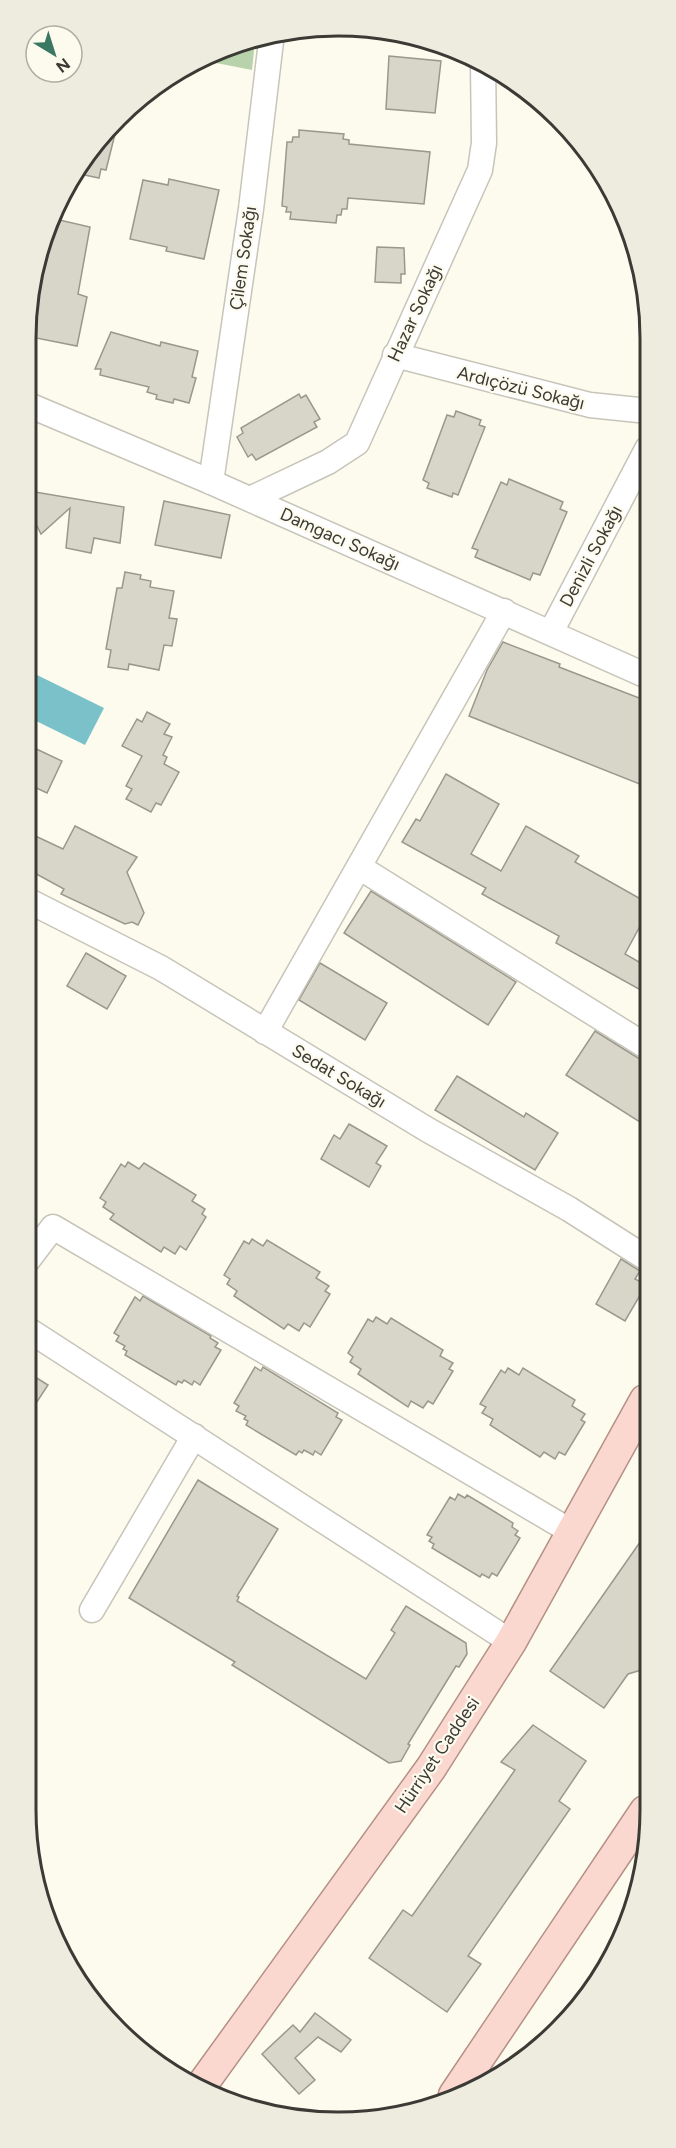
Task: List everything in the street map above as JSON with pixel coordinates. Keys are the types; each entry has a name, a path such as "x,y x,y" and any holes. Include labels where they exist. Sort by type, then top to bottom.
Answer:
{"main road":[{"name":"Hürriyet Caddesi","path":"204,2081 431,1768 511,1642 640,1409"},
{"path":"460,2086 640,1819"}],"street":[{"name":"Çilem Sokağı","path":"211,482 251,209 271,44"},
{"name":"Hazar Sokağı","path":"250,500 328,462 357,442 480,170 484,143 483,73"},
{"name":"Ardıçözü Sokağı","path":"395,355 590,405 640,410"},
{"name":"Damgacı Sokağı","path":"36,408 211,482 640,673"},
{"name":"Denizli Sokağı","path":"551,632 640,462"},
{"path":"265,1032 504,611"},
{"path":"359,867 640,1042"},
{"name":"Sedat Sokağı","path":"36,905 161,968 428,1130 569,1209 640,1254"},
{"path":"36,1249 53,1227 572,1532"},
{"path":"36,1335 511,1642"},
{"path":"92,1610 194,1437"}],"green space":[{"path":"254,48 252,70 214,63"}],"water":[{"path":"36,674 104,708 85,745 36,721"}],"building":[{"path":"389,56 441,61 435,113 386,109"},
{"path":"299,130 344,134 343,139 349,140 349,144 430,152 424,204 348,198 347,209 342,209 341,215 337,215 336,223 290,219 291,212 286,212 287,207 282,206 287,142 292,142 293,137 299,137"},
{"path":"115,135 106,170 101,169 99,178 84,175"},
{"path":"169,179 219,190 204,259 166,251 167,247 130,239 143,180 168,185"},
{"path":"60,220 90,227 78,294 87,297 77,346 36,338 42,279"},
{"path":"377,247 404,248 405,274 401,274 401,283 375,282"},
{"path":"111,332 160,346 161,342 198,351 192,377 196,378 189,403 174,399 173,403 156,399 157,395 147,392 149,387 100,375 101,369 95,369"},
{"path":"299,394 301,398 306,395 320,419 314,422 317,427 256,460 252,454 248,457 237,437 243,433 241,428"},
{"path":"456,411 481,420 479,425 485,427 458,495 453,493 452,497 427,488 429,483 423,480 447,415 454,417"},
{"path":"509,479 563,502 560,509 567,512 540,575 533,573 530,580 475,557 478,550 472,548 501,482 507,485"},
{"path":"36,492 124,507 120,543 94,538 91,553 66,548 70,508 41,534 36,524"},
{"path":"164,501 230,515 221,558 155,545"},
{"path":"125,572 141,575 140,579 151,581 150,587 174,591 169,618 177,619 172,646 164,645 159,670 129,664 128,670 108,667 111,650 106,649 117,588 122,588"},
{"path":"503,642 560,664 559,667 640,698 640,784 469,716 487,670"},
{"path":"147,712 170,724 164,734 172,737 163,755 167,757 164,764 179,772 161,805 156,803 151,812 126,799 132,789 126,786 142,756 122,746 137,719 142,722"},
{"path":"36,749 62,761 47,793 36,788"},
{"path":"446,774 499,804 471,854 501,871 526,826 579,856 575,862 640,899 640,926 625,954 640,963 640,990 556,943 559,936 482,894 486,888 402,842 416,819 420,821"},
{"path":"75,826 137,857 127,872 144,913 138,925 132,922 125,924 61,894 64,889 36,874 36,836 63,849"},
{"path":"371,891 516,982 488,1025 344,933"},
{"path":"86,953 126,976 107,1009 67,986"},
{"path":"320,963 387,1003 365,1040 299,1000"},
{"path":"595,1031 640,1058 640,1122 566,1075"},
{"path":"457,1076 524,1117 526,1113 558,1133 535,1170 435,1110"},
{"path":"349,1124 387,1146 376,1163 381,1166 369,1187 321,1159 334,1135 340,1139"},
{"path":"128,1162 139,1169 144,1163 196,1195 192,1201 205,1209 202,1214 206,1217 186,1250 180,1246 175,1254 164,1247 161,1252 110,1219 114,1214 103,1207 106,1202 100,1198 121,1164 125,1167"},
{"path":"252,1239 263,1246 267,1240 320,1272 316,1278 329,1286 325,1291 330,1294 310,1327 304,1323 299,1331 288,1324 284,1329 234,1296 237,1291 227,1284 230,1279 224,1275 244,1241 249,1244"},
{"path":"621,1259 640,1271 635,1279 640,1282 640,1295 625,1321 596,1304"},
{"path":"143,1296 211,1336 210,1338 218,1343 215,1347 221,1350 200,1385 194,1381 192,1385 184,1380 182,1383 178,1381 176,1385 125,1355 127,1351 123,1349 125,1346 116,1341 119,1336 114,1333 135,1297 140,1301"},
{"path":"376,1317 387,1324 391,1318 443,1350 440,1356 453,1363 449,1369 453,1371 433,1404 428,1401 423,1408 411,1401 408,1407 358,1374 361,1369 350,1362 353,1357 348,1353 368,1319 373,1322"},
{"path":"255,1367 261,1371 263,1367 338,1413 336,1417 342,1420 321,1455 315,1451 313,1455 304,1450 302,1453 299,1451 296,1455 246,1425 248,1421 244,1419 246,1416 236,1411 239,1406 234,1403"},
{"path":"508,1368 519,1375 523,1368 575,1400 572,1406 585,1414 581,1420 585,1422 565,1455 559,1452 555,1459 544,1452 540,1457 490,1425 493,1419 482,1413 486,1407 480,1404 501,1370 505,1373"},
{"path":"36,1378 48,1385 36,1403"},
{"path":"198,1480 278,1529 237,1596 239,1597 237,1601 366,1679 395,1633 391,1630 406,1606 466,1643 467,1654 459,1667 456,1666 408,1744 410,1745 401,1761 389,1763 232,1665 235,1662 129,1598"},
{"path":"458,1494 465,1498 467,1495 513,1523 512,1527 518,1531 515,1535 520,1538 497,1576 492,1573 489,1578 482,1574 480,1577 432,1548 434,1544 429,1541 432,1537 427,1535 450,1497 455,1500"},
{"path":"640,1542 640,1670 628,1674 604,1708 550,1671"},
{"path":"533,1725 586,1761 559,1801 570,1809 468,1956 481,1964 447,2012 369,1958 403,1910 412,1916 515,1770 501,1762"},
{"path":"315,2013 351,2040 341,2052 318,2037 295,2058 315,2080 299,2094 262,2054 293,2025 300,2032"}]}
